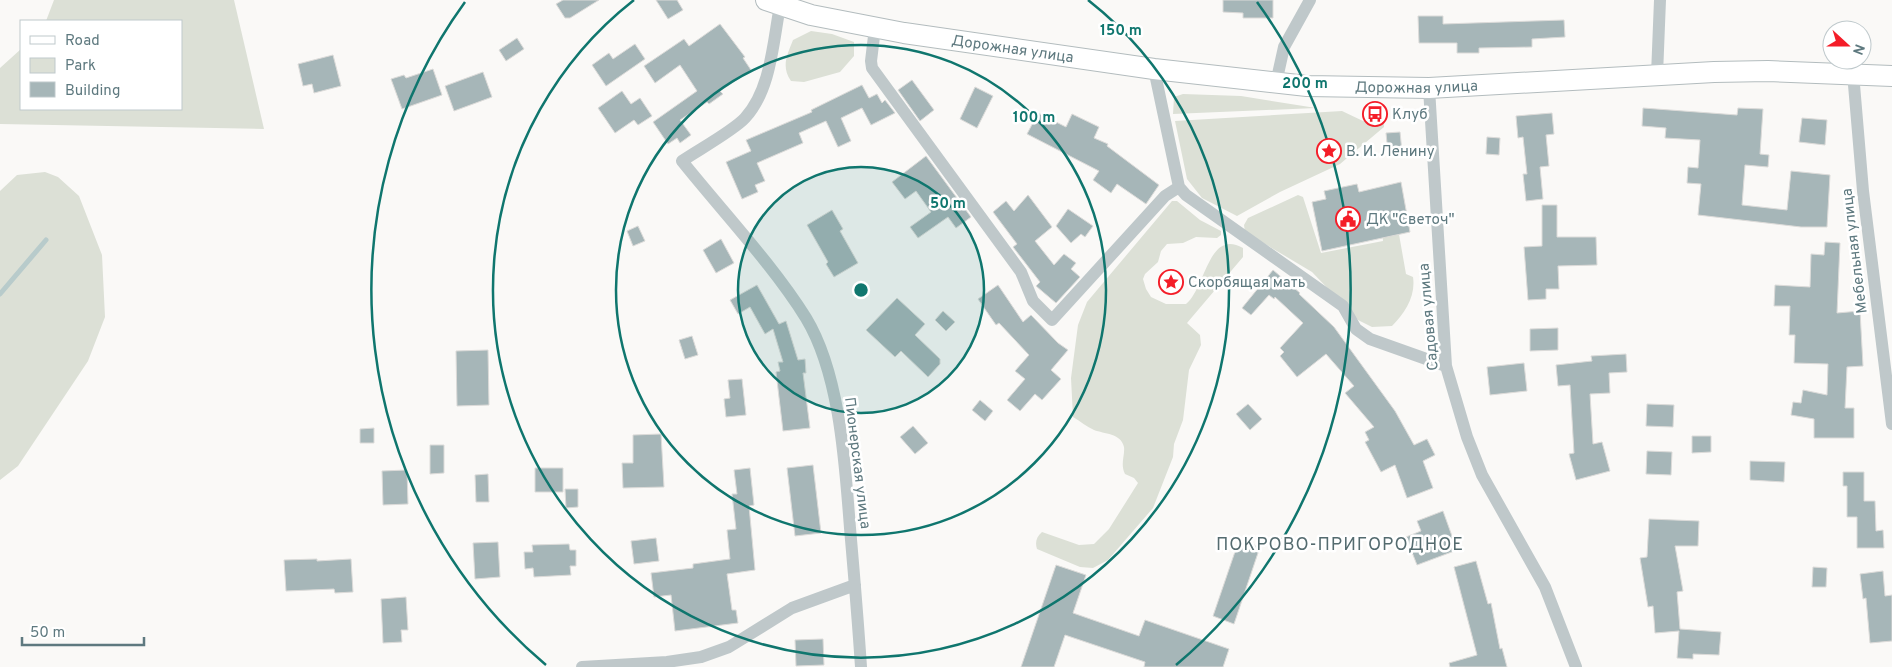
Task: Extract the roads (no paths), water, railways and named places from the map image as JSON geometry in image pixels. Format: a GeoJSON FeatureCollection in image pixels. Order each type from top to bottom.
{"type":"FeatureCollection","features":[{"type":"Feature","properties":{"kind":"main road","name":"Дорожная улица"},"geometry":{"type":"LineString","coordinates":[[773,3],[876,28],[1154,69],[1307,86],[1429,88],[1657,75],[1768,71],[1892,76]]}},
{"type":"Feature","properties":{"kind":"street"},"geometry":{"type":"LineString","coordinates":[[1276,83],[1284,47],[1310,0]]}},
{"type":"Feature","properties":{"kind":"street"},"geometry":{"type":"LineString","coordinates":[[1657,75],[1662,2]]}},
{"type":"Feature","properties":{"kind":"street","name":"Пионерская улица"},"geometry":{"type":"LineString","coordinates":[[773,3],[764,83],[758,100],[744,119],[682,161],[784,287],[807,320],[828,371],[839,421],[845,469],[861,667]]}},
{"type":"Feature","properties":{"kind":"street"},"geometry":{"type":"LineString","coordinates":[[876,28],[871,61],[872,68],[1021,272],[1033,301],[1052,320],[1165,196],[1179,187]]}},
{"type":"Feature","properties":{"kind":"street"},"geometry":{"type":"LineString","coordinates":[[1154,69],[1179,187],[1186,195],[1343,306],[1356,329],[1370,340],[1446,366]]}},
{"type":"Feature","properties":{"kind":"street","name":"Мебельная улица"},"geometry":{"type":"LineString","coordinates":[[1853,74],[1863,191],[1892,424]]}},
{"type":"Feature","properties":{"kind":"street","name":"Садовая улица"},"geometry":{"type":"LineString","coordinates":[[1429,88],[1446,366],[1467,437],[1482,475],[1545,587],[1576,667]]}},
{"type":"Feature","properties":{"kind":"street"},"geometry":{"type":"LineString","coordinates":[[1878,316],[1892,318]]}},
{"type":"Feature","properties":{"kind":"street"},"geometry":{"type":"LineString","coordinates":[[582,667],[666,662],[701,657],[729,647],[792,608],[855,585]]}},
{"type":"Feature","properties":{"kind":"waterway"},"geometry":{"type":"LineString","coordinates":[[0,294],[46,240]]}},
{"type":"Feature","properties":{"kind":"place","name":"Клуб"},"geometry":{"type":"Point","coordinates":[1375,114]}},
{"type":"Feature","properties":{"kind":"place","name":"В. И. Ленину"},"geometry":{"type":"Point","coordinates":[1329,151]}},
{"type":"Feature","properties":{"kind":"place","name":"ДК \"Светоч\""},"geometry":{"type":"Point","coordinates":[1348,219]}},
{"type":"Feature","properties":{"kind":"place","name":"Скорбящая мать"},"geometry":{"type":"Point","coordinates":[1171,282]}},
{"type":"Feature","properties":{"kind":"district","name":"ПОКРОВО-ПРИГОРОДНОЕ"},"geometry":{"type":"Point","coordinates":[1340,544]}}]}
